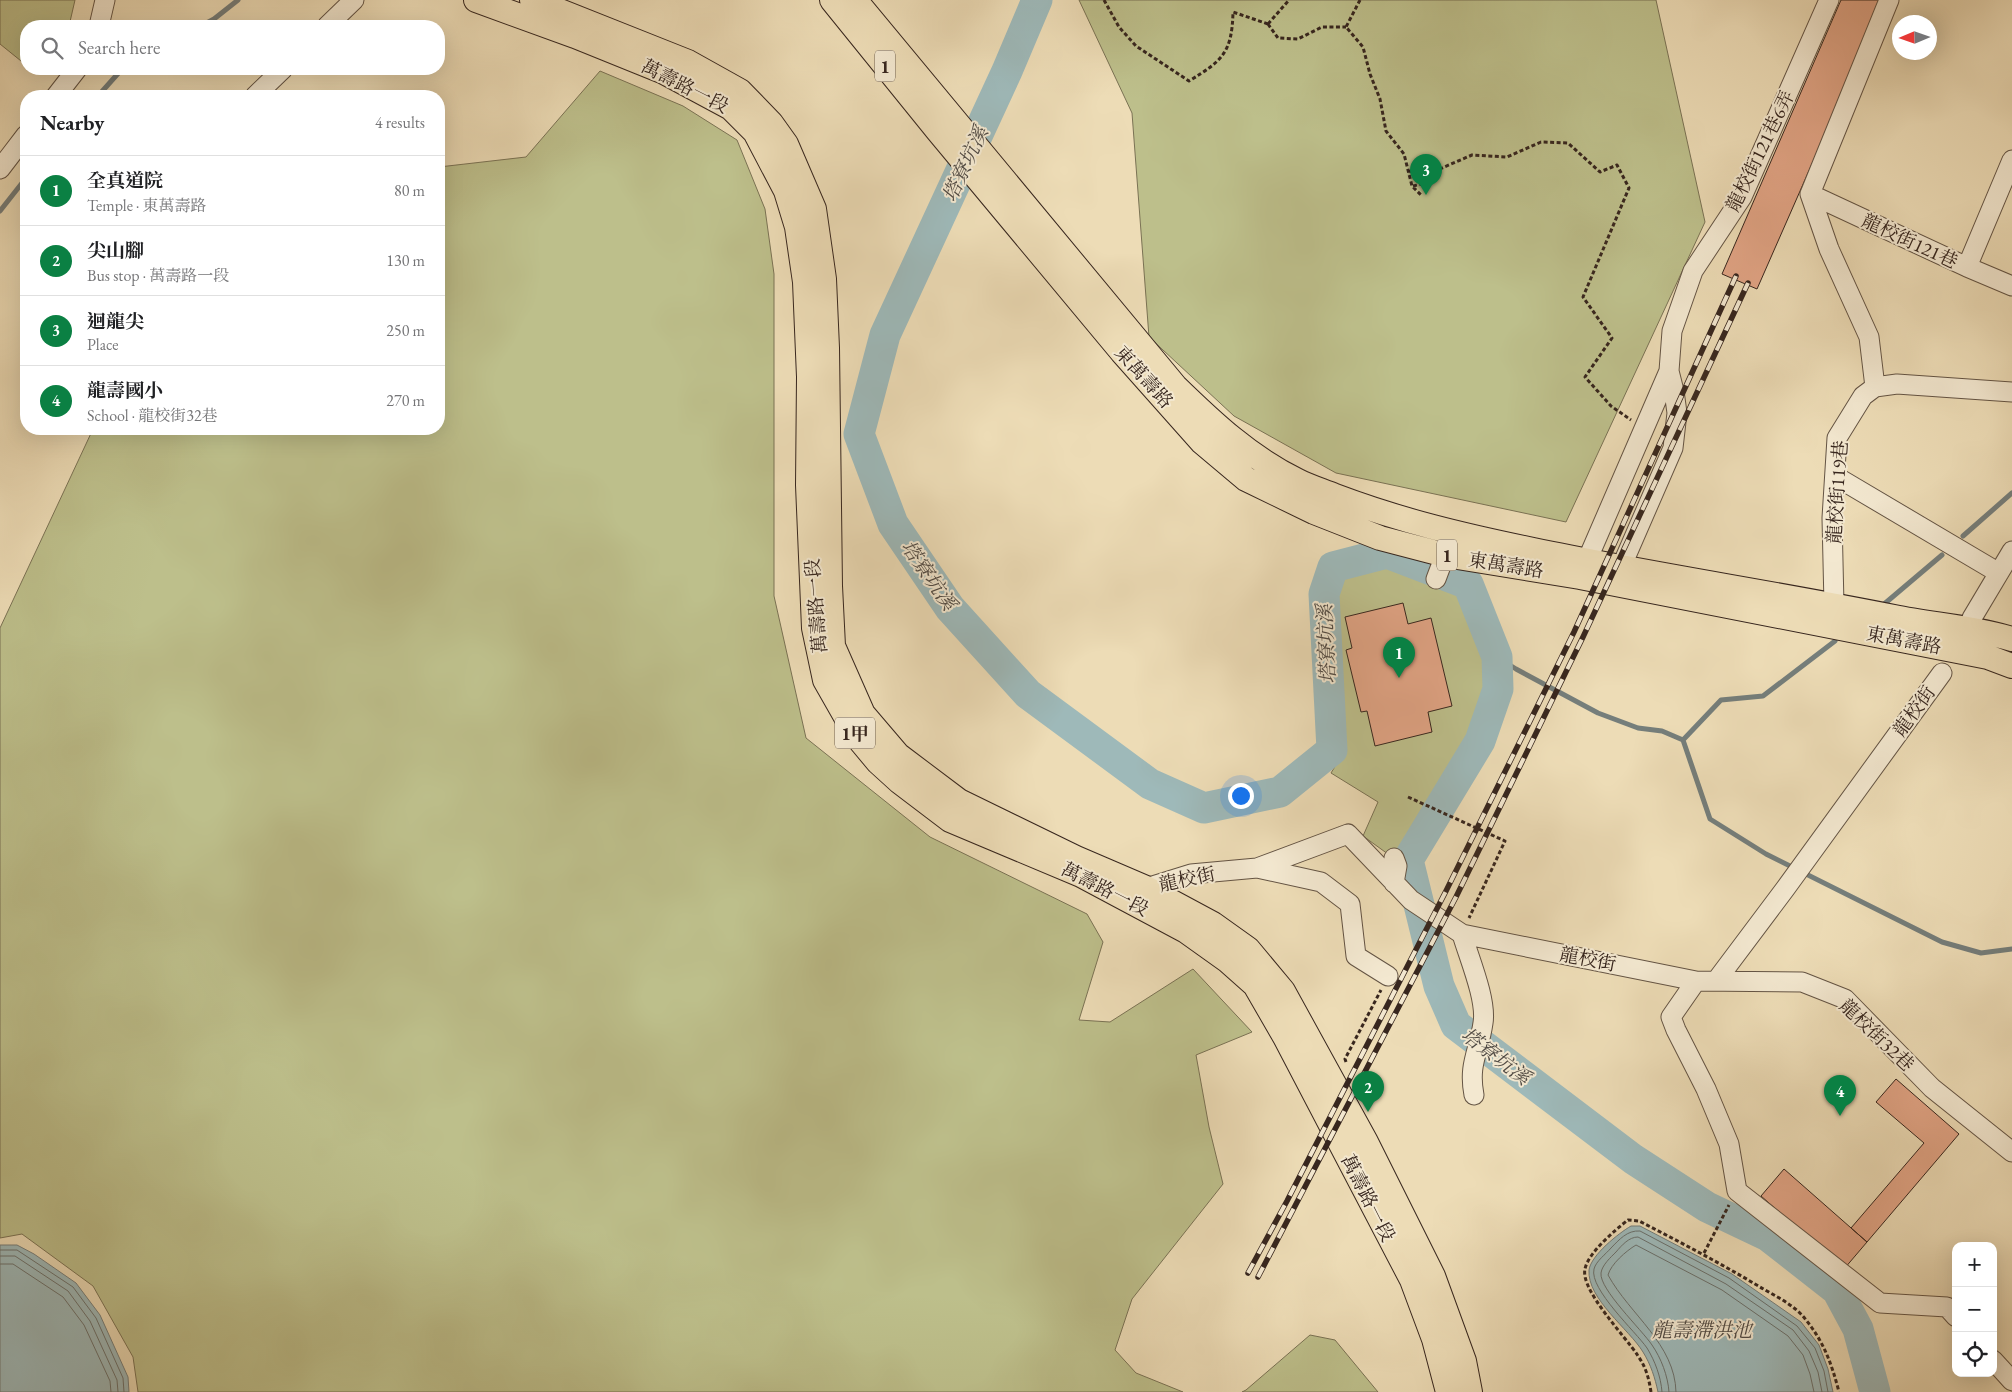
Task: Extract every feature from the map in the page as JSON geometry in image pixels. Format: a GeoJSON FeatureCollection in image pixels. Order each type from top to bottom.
{"type":"FeatureCollection","features":[{"type":"Feature","properties":{"kind":"main road","name":"萬壽路一段"},"geometry":{"type":"LineString","coordinates":[[476,0],[575,36],[664,72],[731,108],[755,132],[786,192],[797,227],[805,282],[809,378],[808,485],[814,628],[825,680],[858,738],[878,762],[900,782],[950,820],[1081,874],[1213,924],[1248,949],[1283,991],[1366,1142],[1433,1276],[1464,1361],[1470,1392]]}},
{"type":"Feature","properties":{"kind":"main road","name":"萬壽路一段"},"geometry":{"type":"LineString","coordinates":[[532,0],[688,62],[740,91],[771,123],[786,144],[814,209],[824,279],[827,348],[830,586],[833,646],[863,714],[898,755],[960,801],[1076,858],[1140,895],[1228,961],[1255,985],[1285,1037],[1412,1280],[1434,1339],[1448,1392]]}},
{"type":"Feature","properties":{"kind":"main road","name":"1"},"geometry":{"type":"LineString","coordinates":[[832,0],[938,131],[1010,202]]}},
{"type":"Feature","properties":{"kind":"main road","name":"1"},"geometry":{"type":"LineString","coordinates":[[855,0],[932,94],[1010,202]]}},
{"type":"Feature","properties":{"kind":"main road","name":"東萬壽路"},"geometry":{"type":"LineString","coordinates":[[1010,202],[1122,352],[1196,436],[1246,479],[1314,512],[1380,538],[1448,544],[1832,615],[1988,656],[2012,666]]}},
{"type":"Feature","properties":{"kind":"main road","name":"東萬壽路"},"geometry":{"type":"LineString","coordinates":[[1832,615],[1933,625],[1994,634],[2012,639]]}},
{"type":"Feature","properties":{"kind":"street"},"geometry":{"type":"LineString","coordinates":[[100,20],[105,0]]}},
{"type":"Feature","properties":{"kind":"street"},"geometry":{"type":"LineString","coordinates":[[333,20],[354,0]]}},
{"type":"Feature","properties":{"kind":"street","name":"龍校街121巷6弄"},"geometry":{"type":"LineString","coordinates":[[1583,569],[1669,371],[1672,331],[1693,271],[1742,197],[1830,0]]}},
{"type":"Feature","properties":{"kind":"street"},"geometry":{"type":"LineString","coordinates":[[1889,0],[1810,194],[1829,249],[1869,336],[1875,386],[1897,384],[2012,392]]}},
{"type":"Feature","properties":{"kind":"street"},"geometry":{"type":"LineString","coordinates":[[61,90],[72,75]]}},
{"type":"Feature","properties":{"kind":"street"},"geometry":{"type":"LineString","coordinates":[[261,90],[277,75]]}},
{"type":"Feature","properties":{"kind":"street"},"geometry":{"type":"LineString","coordinates":[[0,169],[20,143]]}},
{"type":"Feature","properties":{"kind":"street"},"geometry":{"type":"LineString","coordinates":[[1968,267],[2012,160]]}},
{"type":"Feature","properties":{"kind":"street","name":"龍校街121巷"},"geometry":{"type":"LineString","coordinates":[[1810,194],[2012,286]]}},
{"type":"Feature","properties":{"kind":"street"},"geometry":{"type":"LineString","coordinates":[[1617,576],[1673,448],[1677,413],[1669,371]]}},
{"type":"Feature","properties":{"kind":"street","name":"龍校街119巷"},"geometry":{"type":"LineString","coordinates":[[1832,615],[1832,518],[1837,438],[1864,396],[1875,386]]}},
{"type":"Feature","properties":{"kind":"street"},"geometry":{"type":"LineString","coordinates":[[1835,476],[1999,573]]}},
{"type":"Feature","properties":{"kind":"street"},"geometry":{"type":"LineString","coordinates":[[1436,579],[1448,544]]}},
{"type":"Feature","properties":{"kind":"street"},"geometry":{"type":"LineString","coordinates":[[1972,618],[2012,551]]}},
{"type":"Feature","properties":{"kind":"street","name":"龍校街"},"geometry":{"type":"LineString","coordinates":[[1140,895],[1191,874],[1257,868],[1348,834],[1411,900],[1462,934],[1696,981],[1716,981],[1942,673]]}},
{"type":"Feature","properties":{"kind":"street"},"geometry":{"type":"LineString","coordinates":[[1394,858],[1397,866],[1394,883]]}},
{"type":"Feature","properties":{"kind":"street"},"geometry":{"type":"LineString","coordinates":[[1257,868],[1322,882],[1350,904],[1356,956],[1388,976]]}},
{"type":"Feature","properties":{"kind":"street"},"geometry":{"type":"LineString","coordinates":[[1462,934],[1484,1006],[1483,1023],[1471,1069],[1474,1095]]}},
{"type":"Feature","properties":{"kind":"street"},"geometry":{"type":"LineString","coordinates":[[1696,981],[1671,1017],[1706,1089],[1729,1144],[1737,1191],[1880,1304],[1947,1307],[1952,1313]]}},
{"type":"Feature","properties":{"kind":"street","name":"龍校街32巷"},"geometry":{"type":"LineString","coordinates":[[1716,981],[1802,982],[1845,999],[1932,1088],[2012,1152]]}},
{"type":"Feature","properties":{"kind":"street"},"geometry":{"type":"LineString","coordinates":[[1997,1364],[2012,1381]]}},
{"type":"Feature","properties":{"kind":"path"},"geometry":{"type":"LineString","coordinates":[[1104,0],[1119,27],[1136,46],[1189,81],[1211,68],[1224,56],[1232,27],[1233,12],[1268,24],[1278,38],[1298,39],[1322,27],[1346,27],[1363,47],[1370,74],[1380,99],[1386,131],[1404,154],[1412,186],[1421,195]]}},
{"type":"Feature","properties":{"kind":"path"},"geometry":{"type":"LineString","coordinates":[[1268,24],[1289,0]]}},
{"type":"Feature","properties":{"kind":"path"},"geometry":{"type":"LineString","coordinates":[[1346,27],[1360,0]]}},
{"type":"Feature","properties":{"kind":"path"},"geometry":{"type":"LineString","coordinates":[[1408,170],[1428,174],[1472,155],[1506,157],[1542,142],[1568,143],[1600,172],[1617,165],[1629,188],[1584,297],[1612,338],[1586,377],[1611,406],[1644,429]]}},
{"type":"Feature","properties":{"kind":"path"},"geometry":{"type":"LineString","coordinates":[[1412,186],[1422,184]]}},
{"type":"Feature","properties":{"kind":"path"},"geometry":{"type":"LineString","coordinates":[[1408,797],[1505,841],[1462,934]]}},
{"type":"Feature","properties":{"kind":"path"},"geometry":{"type":"LineString","coordinates":[[1348,1068],[1345,1059],[1388,976]]}},
{"type":"Feature","properties":{"kind":"path"},"geometry":{"type":"LineString","coordinates":[[1704,1254],[1737,1191]]}},
{"type":"Feature","properties":{"kind":"path"},"geometry":{"type":"LineString","coordinates":[[1652,1392],[1648,1375],[1639,1357],[1597,1303],[1586,1283],[1584,1269],[1594,1253],[1628,1220],[1639,1221],[1704,1254],[1789,1305],[1805,1318],[1823,1343],[1839,1392]]}},
{"type":"Feature","properties":{"kind":"green space"},"geometry":{"type":"Polygon","coordinates":[[[0,0],[75,0],[70,20],[20,20],[20,60],[0,44],[0,0]]]}},
{"type":"Feature","properties":{"kind":"green space"},"geometry":{"type":"Polygon","coordinates":[[[1079,0],[1656,0],[1705,222],[1566,522],[1336,473],[1234,416],[1149,337],[1132,113],[1079,0]]]}},
{"type":"Feature","properties":{"kind":"green space"},"geometry":{"type":"Polygon","coordinates":[[[600,71],[683,106],[737,140],[765,209],[774,274],[774,596],[806,738],[930,837],[1087,914],[1103,942],[1079,1020],[1110,1022],[1193,969],[1252,1032],[1196,1055],[1209,1127],[1223,1184],[1132,1299],[1115,1350],[1136,1373],[1183,1392],[138,1392],[133,1357],[93,1286],[22,1234],[0,1238],[0,628],[90,435],[445,435],[445,166],[526,157],[600,71]]]}},
{"type":"Feature","properties":{"kind":"green space"},"geometry":{"type":"Polygon","coordinates":[[[1385,562],[1458,587],[1484,649],[1490,679],[1475,735],[1399,862],[1363,836],[1378,802],[1331,773],[1342,755],[1334,602],[1341,573],[1385,562]]]}},
{"type":"Feature","properties":{"kind":"green space"},"geometry":{"type":"Polygon","coordinates":[[[1310,1335],[1335,1340],[1378,1392],[1242,1392],[1246,1390],[1310,1335]]]}},
{"type":"Feature","properties":{"kind":"water","name":"龍壽滯洪池"},"geometry":{"type":"Polygon","coordinates":[[[1631,1226],[1640,1226],[1732,1274],[1801,1322],[1819,1345],[1828,1369],[1833,1392],[1658,1392],[1643,1352],[1602,1303],[1590,1281],[1589,1270],[1591,1264],[1600,1251],[1631,1226]]]}},
{"type":"Feature","properties":{"kind":"water"},"geometry":{"type":"Polygon","coordinates":[[[0,1245],[17,1245],[34,1254],[76,1283],[100,1315],[128,1377],[129,1392],[0,1392],[0,1245]]]}},
{"type":"Feature","properties":{"kind":"building"},"geometry":{"type":"Polygon","coordinates":[[[1841,0],[1884,0],[1757,289],[1722,274],[1841,0]]]}},
{"type":"Feature","properties":{"kind":"building"},"geometry":{"type":"Polygon","coordinates":[[[1403,603],[1408,624],[1431,618],[1452,706],[1428,712],[1432,732],[1375,746],[1367,711],[1361,712],[1346,650],[1352,648],[1345,617],[1403,603]]]}},
{"type":"Feature","properties":{"kind":"building"},"geometry":{"type":"Polygon","coordinates":[[[1896,1079],[1959,1134],[1867,1242],[1851,1228],[1924,1143],[1876,1102],[1896,1079]]]}},
{"type":"Feature","properties":{"kind":"building"},"geometry":{"type":"Polygon","coordinates":[[[1784,1169],[1867,1242],[1844,1269],[1761,1196],[1784,1169]]]}},
{"type":"Feature","properties":{"kind":"waterway"},"geometry":{"type":"LineString","coordinates":[[212,20],[238,0]]}},
{"type":"Feature","properties":{"kind":"waterway","name":"塔寮坑溪"},"geometry":{"type":"LineString","coordinates":[[1037,0],[1007,71],[885,335],[859,434],[893,524],[950,608],[1028,694],[1150,784],[1204,808],[1280,792],[1332,750],[1324,594],[1333,567],[1387,553],[1468,584],[1497,657],[1498,689],[1480,741],[1408,860],[1439,986],[1456,1025],[1633,1159],[1707,1207],[1768,1236],[1837,1290],[1858,1329],[1875,1392]]}},
{"type":"Feature","properties":{"kind":"waterway"},"geometry":{"type":"LineString","coordinates":[[103,90],[117,75]]}},
{"type":"Feature","properties":{"kind":"waterway"},"geometry":{"type":"LineString","coordinates":[[0,211],[20,186]]}},
{"type":"Feature","properties":{"kind":"waterway"},"geometry":{"type":"LineString","coordinates":[[1963,536],[2012,493]]}},
{"type":"Feature","properties":{"kind":"waterway"},"geometry":{"type":"LineString","coordinates":[[1883,605],[1942,555]]}},
{"type":"Feature","properties":{"kind":"waterway"},"geometry":{"type":"LineString","coordinates":[[1683,740],[1721,700],[1763,696],[1835,641]]}},
{"type":"Feature","properties":{"kind":"waterway"},"geometry":{"type":"LineString","coordinates":[[1497,657],[1598,713],[1638,728],[1662,731],[1683,740],[1710,819],[1766,854],[1942,942],[1981,953],[2012,949]]}},
{"type":"Feature","properties":{"kind":"railway"},"geometry":{"type":"LineString","coordinates":[[1248,1273],[1446,891],[1574,632],[1736,276]]}},
{"type":"Feature","properties":{"kind":"railway"},"geometry":{"type":"LineString","coordinates":[[1258,1277],[1456,897],[1583,637],[1748,283]]}},
{"type":"Feature","properties":{"kind":"place","name":"迴龍尖"},"geometry":{"type":"Point","coordinates":[1426,195]}},
{"type":"Feature","properties":{"kind":"place","name":"全真道院"},"geometry":{"type":"Point","coordinates":[1399,678]}},
{"type":"Feature","properties":{"kind":"place","name":"尖山腳"},"geometry":{"type":"Point","coordinates":[1368,1112]}},
{"type":"Feature","properties":{"kind":"place","name":"龍壽國小"},"geometry":{"type":"Point","coordinates":[1840,1116]}}]}
